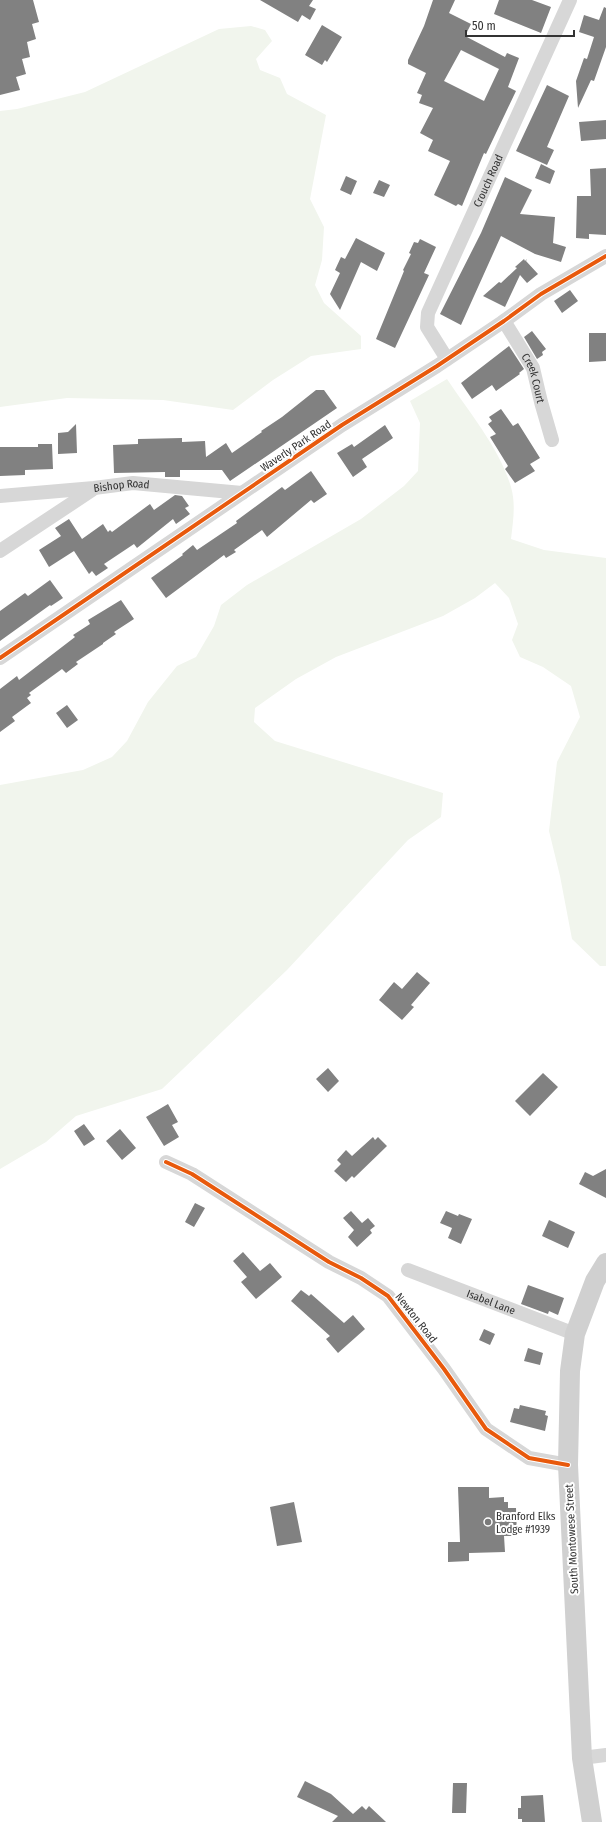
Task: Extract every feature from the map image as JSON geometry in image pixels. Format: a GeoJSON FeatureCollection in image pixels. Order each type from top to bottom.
{"type":"FeatureCollection","features":[{"type":"Feature","properties":{"kind":"main road","name":"South Montowese Street"},"geometry":{"type":"LineString","coordinates":[[592,1822],[582,1758],[568,1464],[570,1370],[575,1334],[595,1281],[606,1263]]}},
{"type":"Feature","properties":{"kind":"street","name":"Crouch Road"},"geometry":{"type":"LineString","coordinates":[[447,359],[426,328],[428,313],[570,0]]}},
{"type":"Feature","properties":{"kind":"street","name":"Waverly Park Road"},"geometry":{"type":"LineString","coordinates":[[0,658],[342,425],[447,359],[541,294],[606,256]]}},
{"type":"Feature","properties":{"kind":"street","name":"Creek Court"},"geometry":{"type":"LineString","coordinates":[[504,321],[533,368],[552,440]]}},
{"type":"Feature","properties":{"kind":"street","name":"Bishop Road"},"geometry":{"type":"LineString","coordinates":[[0,496],[133,483],[242,493]]}},
{"type":"Feature","properties":{"kind":"street"},"geometry":{"type":"LineString","coordinates":[[0,551],[94,488]]}},
{"type":"Feature","properties":{"kind":"street","name":"Newton Road"},"geometry":{"type":"LineString","coordinates":[[166,1162],[192,1174],[329,1262],[361,1278],[388,1296],[444,1369],[486,1429],[529,1458],[568,1464]]}},
{"type":"Feature","properties":{"kind":"street","name":"Isabel Lane"},"geometry":{"type":"LineString","coordinates":[[408,1270],[575,1334]]}},
{"type":"Feature","properties":{"kind":"street"},"geometry":{"type":"LineString","coordinates":[[582,1758],[606,1755]]}},
{"type":"Feature","properties":{"kind":"shaded area"},"geometry":{"type":"Polygon","coordinates":[[[251,26],[265,30],[272,41],[256,59],[260,70],[280,78],[287,94],[326,115],[310,199],[324,227],[322,260],[315,285],[324,303],[361,336],[361,349],[311,356],[273,380],[233,410],[163,400],[67,398],[0,407],[0,111],[17,109],[85,92],[219,29],[251,26]]]}},
{"type":"Feature","properties":{"kind":"shaded area"},"geometry":{"type":"Polygon","coordinates":[[[447,379],[492,445],[506,473],[513,493],[514,513],[511,539],[544,550],[606,558],[606,966],[600,966],[572,939],[560,876],[549,831],[557,762],[580,717],[571,686],[543,667],[520,657],[512,640],[518,624],[509,598],[495,583],[475,598],[443,616],[336,657],[296,679],[255,708],[254,722],[275,741],[443,793],[441,817],[408,840],[287,970],[162,1089],[76,1116],[46,1142],[0,1169],[0,785],[83,770],[112,757],[127,741],[148,702],[177,666],[196,657],[214,626],[221,605],[247,585],[361,519],[404,486],[418,471],[420,423],[410,401],[447,379]]]}},
{"type":"Feature","properties":{"kind":"building"},"geometry":{"type":"Polygon","coordinates":[[[0,0],[33,0],[39,22],[32,24],[36,39],[27,42],[30,57],[22,59],[26,74],[16,77],[20,90],[0,95],[0,0]]]}},
{"type":"Feature","properties":{"kind":"building"},"geometry":{"type":"Polygon","coordinates":[[[260,0],[313,0],[309,6],[316,9],[310,20],[302,15],[298,22],[260,0]]]}},
{"type":"Feature","properties":{"kind":"building"},"geometry":{"type":"Polygon","coordinates":[[[433,0],[455,0],[449,13],[471,24],[465,36],[505,57],[507,53],[519,58],[508,87],[516,91],[486,154],[484,153],[462,206],[458,204],[456,206],[434,195],[450,161],[428,151],[433,140],[420,133],[433,108],[419,103],[422,95],[417,93],[426,73],[408,64],[408,60],[424,26],[433,0]],[[461,50],[444,81],[484,101],[499,69],[461,50]]]}},
{"type":"Feature","properties":{"kind":"building"},"geometry":{"type":"Polygon","coordinates":[[[499,0],[532,0],[551,7],[541,33],[494,14],[499,0]]]}},
{"type":"Feature","properties":{"kind":"building"},"geometry":{"type":"Polygon","coordinates":[[[604,7],[606,8],[606,47],[594,81],[591,80],[578,108],[576,81],[584,58],[587,59],[594,37],[579,32],[584,15],[599,20],[604,7]]]}},
{"type":"Feature","properties":{"kind":"building"},"geometry":{"type":"Polygon","coordinates":[[[322,25],[342,37],[327,62],[325,60],[322,65],[305,55],[322,25]]]}},
{"type":"Feature","properties":{"kind":"building"},"geometry":{"type":"Polygon","coordinates":[[[547,85],[569,96],[547,147],[554,150],[547,165],[516,151],[547,85]]]}},
{"type":"Feature","properties":{"kind":"building"},"geometry":{"type":"Polygon","coordinates":[[[606,120],[606,139],[581,141],[579,122],[606,120]]]}},
{"type":"Feature","properties":{"kind":"building"},"geometry":{"type":"Polygon","coordinates":[[[541,164],[555,171],[550,184],[535,178],[541,164]]]}},
{"type":"Feature","properties":{"kind":"building"},"geometry":{"type":"Polygon","coordinates":[[[606,168],[606,235],[589,234],[589,239],[576,238],[577,196],[591,196],[590,169],[606,168]]]}},
{"type":"Feature","properties":{"kind":"building"},"geometry":{"type":"Polygon","coordinates":[[[346,176],[357,181],[351,195],[340,190],[346,176]]]}},
{"type":"Feature","properties":{"kind":"building"},"geometry":{"type":"Polygon","coordinates":[[[505,177],[532,190],[520,214],[555,217],[553,243],[566,247],[561,262],[535,254],[501,236],[461,325],[440,314],[481,233],[505,177]]]}},
{"type":"Feature","properties":{"kind":"building"},"geometry":{"type":"Polygon","coordinates":[[[379,180],[390,185],[384,197],[373,193],[379,180]]]}},
{"type":"Feature","properties":{"kind":"building"},"geometry":{"type":"Polygon","coordinates":[[[356,238],[385,253],[377,271],[361,262],[340,310],[330,294],[340,273],[335,270],[341,257],[345,259],[356,238]]]}},
{"type":"Feature","properties":{"kind":"building"},"geometry":{"type":"Polygon","coordinates":[[[420,239],[436,247],[424,273],[429,275],[395,348],[376,339],[404,271],[403,270],[411,254],[409,253],[414,242],[418,243],[420,239]]]}},
{"type":"Feature","properties":{"kind":"building"},"geometry":{"type":"Polygon","coordinates":[[[524,259],[525,261],[527,259],[526,261],[538,274],[527,283],[520,275],[505,307],[483,296],[499,282],[501,283],[524,259]]]}},
{"type":"Feature","properties":{"kind":"building"},"geometry":{"type":"Polygon","coordinates":[[[570,290],[578,301],[562,313],[554,301],[570,290]]]}},
{"type":"Feature","properties":{"kind":"building"},"geometry":{"type":"Polygon","coordinates":[[[532,331],[546,349],[542,352],[543,355],[537,359],[524,337],[532,331]]]}},
{"type":"Feature","properties":{"kind":"building"},"geometry":{"type":"Polygon","coordinates":[[[589,333],[606,333],[606,361],[589,362],[589,333]]]}},
{"type":"Feature","properties":{"kind":"building"},"geometry":{"type":"Polygon","coordinates":[[[509,346],[524,369],[519,373],[520,374],[496,391],[492,385],[472,399],[461,383],[509,346]]]}},
{"type":"Feature","properties":{"kind":"building"},"geometry":{"type":"Polygon","coordinates":[[[316,390],[324,390],[337,408],[230,481],[222,470],[180,470],[180,477],[165,477],[165,472],[114,473],[113,445],[138,444],[138,439],[182,438],[182,442],[205,441],[206,457],[226,443],[232,453],[316,390]]]}},
{"type":"Feature","properties":{"kind":"building"},"geometry":{"type":"Polygon","coordinates":[[[501,409],[513,426],[518,423],[540,458],[530,464],[535,471],[515,483],[505,469],[508,466],[490,437],[496,434],[488,424],[492,421],[489,417],[501,409]]]}},
{"type":"Feature","properties":{"kind":"building"},"geometry":{"type":"Polygon","coordinates":[[[76,424],[77,453],[58,454],[58,433],[68,432],[76,424]]]}},
{"type":"Feature","properties":{"kind":"building"},"geometry":{"type":"Polygon","coordinates":[[[385,425],[393,438],[362,459],[367,467],[353,477],[337,453],[352,444],[354,447],[385,425]]]}},
{"type":"Feature","properties":{"kind":"building"},"geometry":{"type":"Polygon","coordinates":[[[38,444],[52,444],[53,469],[25,470],[25,475],[0,476],[0,447],[38,447],[38,444]]]}},
{"type":"Feature","properties":{"kind":"building"},"geometry":{"type":"Polygon","coordinates":[[[311,471],[327,494],[314,503],[311,500],[267,537],[262,530],[234,550],[236,552],[226,558],[224,555],[166,598],[151,578],[183,555],[182,554],[193,545],[197,550],[237,523],[236,521],[282,487],[285,490],[311,471]]]}},
{"type":"Feature","properties":{"kind":"building"},"geometry":{"type":"Polygon","coordinates":[[[175,495],[182,496],[189,506],[185,508],[190,514],[176,524],[173,519],[137,548],[134,544],[104,564],[108,568],[96,576],[92,571],[89,574],[74,551],[49,567],[39,550],[61,536],[55,528],[69,519],[82,539],[103,524],[108,532],[110,530],[112,532],[150,504],[154,510],[175,495]]]}},
{"type":"Feature","properties":{"kind":"building"},"geometry":{"type":"Polygon","coordinates":[[[50,580],[63,598],[51,606],[50,605],[0,641],[0,611],[25,593],[28,596],[50,580]]]}},
{"type":"Feature","properties":{"kind":"building"},"geometry":{"type":"Polygon","coordinates":[[[121,600],[134,619],[114,632],[116,634],[103,644],[76,662],[78,664],[66,673],[62,669],[29,693],[31,695],[27,698],[31,703],[12,717],[15,721],[0,732],[0,689],[17,676],[19,680],[75,637],[73,635],[90,624],[88,620],[121,600]]]}},
{"type":"Feature","properties":{"kind":"building"},"geometry":{"type":"Polygon","coordinates":[[[67,705],[78,720],[67,728],[56,713],[67,705]]]}},
{"type":"Feature","properties":{"kind":"building"},"geometry":{"type":"Polygon","coordinates":[[[417,972],[430,983],[411,1005],[414,1007],[402,1020],[379,1000],[394,982],[402,989],[417,972]]]}},
{"type":"Feature","properties":{"kind":"building"},"geometry":{"type":"Polygon","coordinates":[[[328,1068],[339,1081],[328,1092],[316,1079],[328,1068]]]}},
{"type":"Feature","properties":{"kind":"building"},"geometry":{"type":"Polygon","coordinates":[[[543,1073],[558,1087],[530,1116],[515,1101],[543,1073]]]}},
{"type":"Feature","properties":{"kind":"building"},"geometry":{"type":"Polygon","coordinates":[[[168,1104],[178,1122],[172,1125],[179,1137],[164,1146],[146,1117],[168,1104]]]}},
{"type":"Feature","properties":{"kind":"building"},"geometry":{"type":"Polygon","coordinates":[[[84,1124],[95,1139],[84,1146],[74,1131],[84,1124]]]}},
{"type":"Feature","properties":{"kind":"building"},"geometry":{"type":"Polygon","coordinates":[[[120,1129],[136,1148],[122,1160],[106,1141],[120,1129]]]}},
{"type":"Feature","properties":{"kind":"building"},"geometry":{"type":"Polygon","coordinates":[[[373,1137],[375,1140],[378,1137],[387,1146],[354,1178],[352,1176],[346,1182],[334,1171],[341,1164],[337,1160],[346,1150],[352,1156],[373,1137]]]}},
{"type":"Feature","properties":{"kind":"building"},"geometry":{"type":"Polygon","coordinates":[[[606,1169],[606,1198],[579,1184],[585,1172],[593,1176],[606,1169]]]}},
{"type":"Feature","properties":{"kind":"building"},"geometry":{"type":"Polygon","coordinates":[[[195,1203],[205,1208],[194,1227],[185,1222],[195,1203]]]}},
{"type":"Feature","properties":{"kind":"building"},"geometry":{"type":"Polygon","coordinates":[[[351,1211],[362,1223],[368,1218],[375,1226],[370,1230],[372,1233],[357,1247],[348,1237],[354,1230],[343,1218],[351,1211]]]}},
{"type":"Feature","properties":{"kind":"building"},"geometry":{"type":"Polygon","coordinates":[[[446,1211],[458,1216],[459,1214],[472,1219],[461,1244],[448,1238],[452,1228],[440,1223],[446,1211]]]}},
{"type":"Feature","properties":{"kind":"building"},"geometry":{"type":"Polygon","coordinates":[[[549,1220],[575,1232],[568,1248],[542,1236],[549,1220]]]}},
{"type":"Feature","properties":{"kind":"building"},"geometry":{"type":"Polygon","coordinates":[[[243,1252],[260,1271],[270,1263],[282,1277],[256,1299],[241,1282],[247,1277],[233,1261],[243,1252]]]}},
{"type":"Feature","properties":{"kind":"building"},"geometry":{"type":"Polygon","coordinates":[[[528,1285],[564,1298],[558,1315],[549,1311],[548,1314],[521,1304],[528,1285]]]}},
{"type":"Feature","properties":{"kind":"building"},"geometry":{"type":"Polygon","coordinates":[[[301,1290],[309,1296],[311,1294],[344,1323],[353,1315],[365,1329],[338,1353],[326,1339],[330,1336],[291,1301],[301,1290]]]}},
{"type":"Feature","properties":{"kind":"building"},"geometry":{"type":"Polygon","coordinates":[[[484,1329],[495,1334],[490,1345],[479,1340],[484,1329]]]}},
{"type":"Feature","properties":{"kind":"building"},"geometry":{"type":"Polygon","coordinates":[[[528,1348],[543,1353],[540,1365],[524,1361],[528,1348]]]}},
{"type":"Feature","properties":{"kind":"building"},"geometry":{"type":"Polygon","coordinates":[[[520,1405],[546,1411],[545,1415],[548,1416],[545,1431],[510,1422],[514,1408],[519,1409],[520,1405]]]}},
{"type":"Feature","properties":{"kind":"building","name":"Branford Elks Lodge #1939"},"geometry":{"type":"Polygon","coordinates":[[[458,1487],[489,1487],[489,1498],[504,1497],[504,1502],[508,1502],[508,1508],[516,1508],[517,1536],[504,1536],[505,1552],[469,1553],[469,1561],[448,1562],[448,1542],[460,1542],[458,1487]]]}},
{"type":"Feature","properties":{"kind":"building"},"geometry":{"type":"Polygon","coordinates":[[[294,1502],[302,1542],[277,1546],[270,1507],[294,1502]]]}},
{"type":"Feature","properties":{"kind":"building"},"geometry":{"type":"Polygon","coordinates":[[[305,1781],[331,1794],[353,1814],[362,1806],[366,1810],[369,1806],[386,1822],[332,1822],[338,1816],[297,1797],[305,1781]]]}},
{"type":"Feature","properties":{"kind":"building"},"geometry":{"type":"Polygon","coordinates":[[[453,1783],[467,1783],[466,1813],[452,1813],[453,1783]]]}},
{"type":"Feature","properties":{"kind":"building"},"geometry":{"type":"Polygon","coordinates":[[[543,1795],[545,1822],[522,1822],[522,1819],[518,1819],[518,1808],[521,1808],[521,1796],[543,1795]]]}},
{"type":"Feature","properties":{"kind":"cycle path"},"geometry":{"type":"LineString","coordinates":[[0,658],[342,425],[437,366],[541,294],[606,256]]}},
{"type":"Feature","properties":{"kind":"cycle path"},"geometry":{"type":"LineString","coordinates":[[166,1162],[192,1174],[329,1262],[361,1278],[388,1296],[444,1369],[486,1429],[529,1458],[568,1465]]}},
{"type":"Feature","properties":{"kind":"place","name":"Branford Elks Lodge #1939"},"geometry":{"type":"Point","coordinates":[488,1522]}}]}
